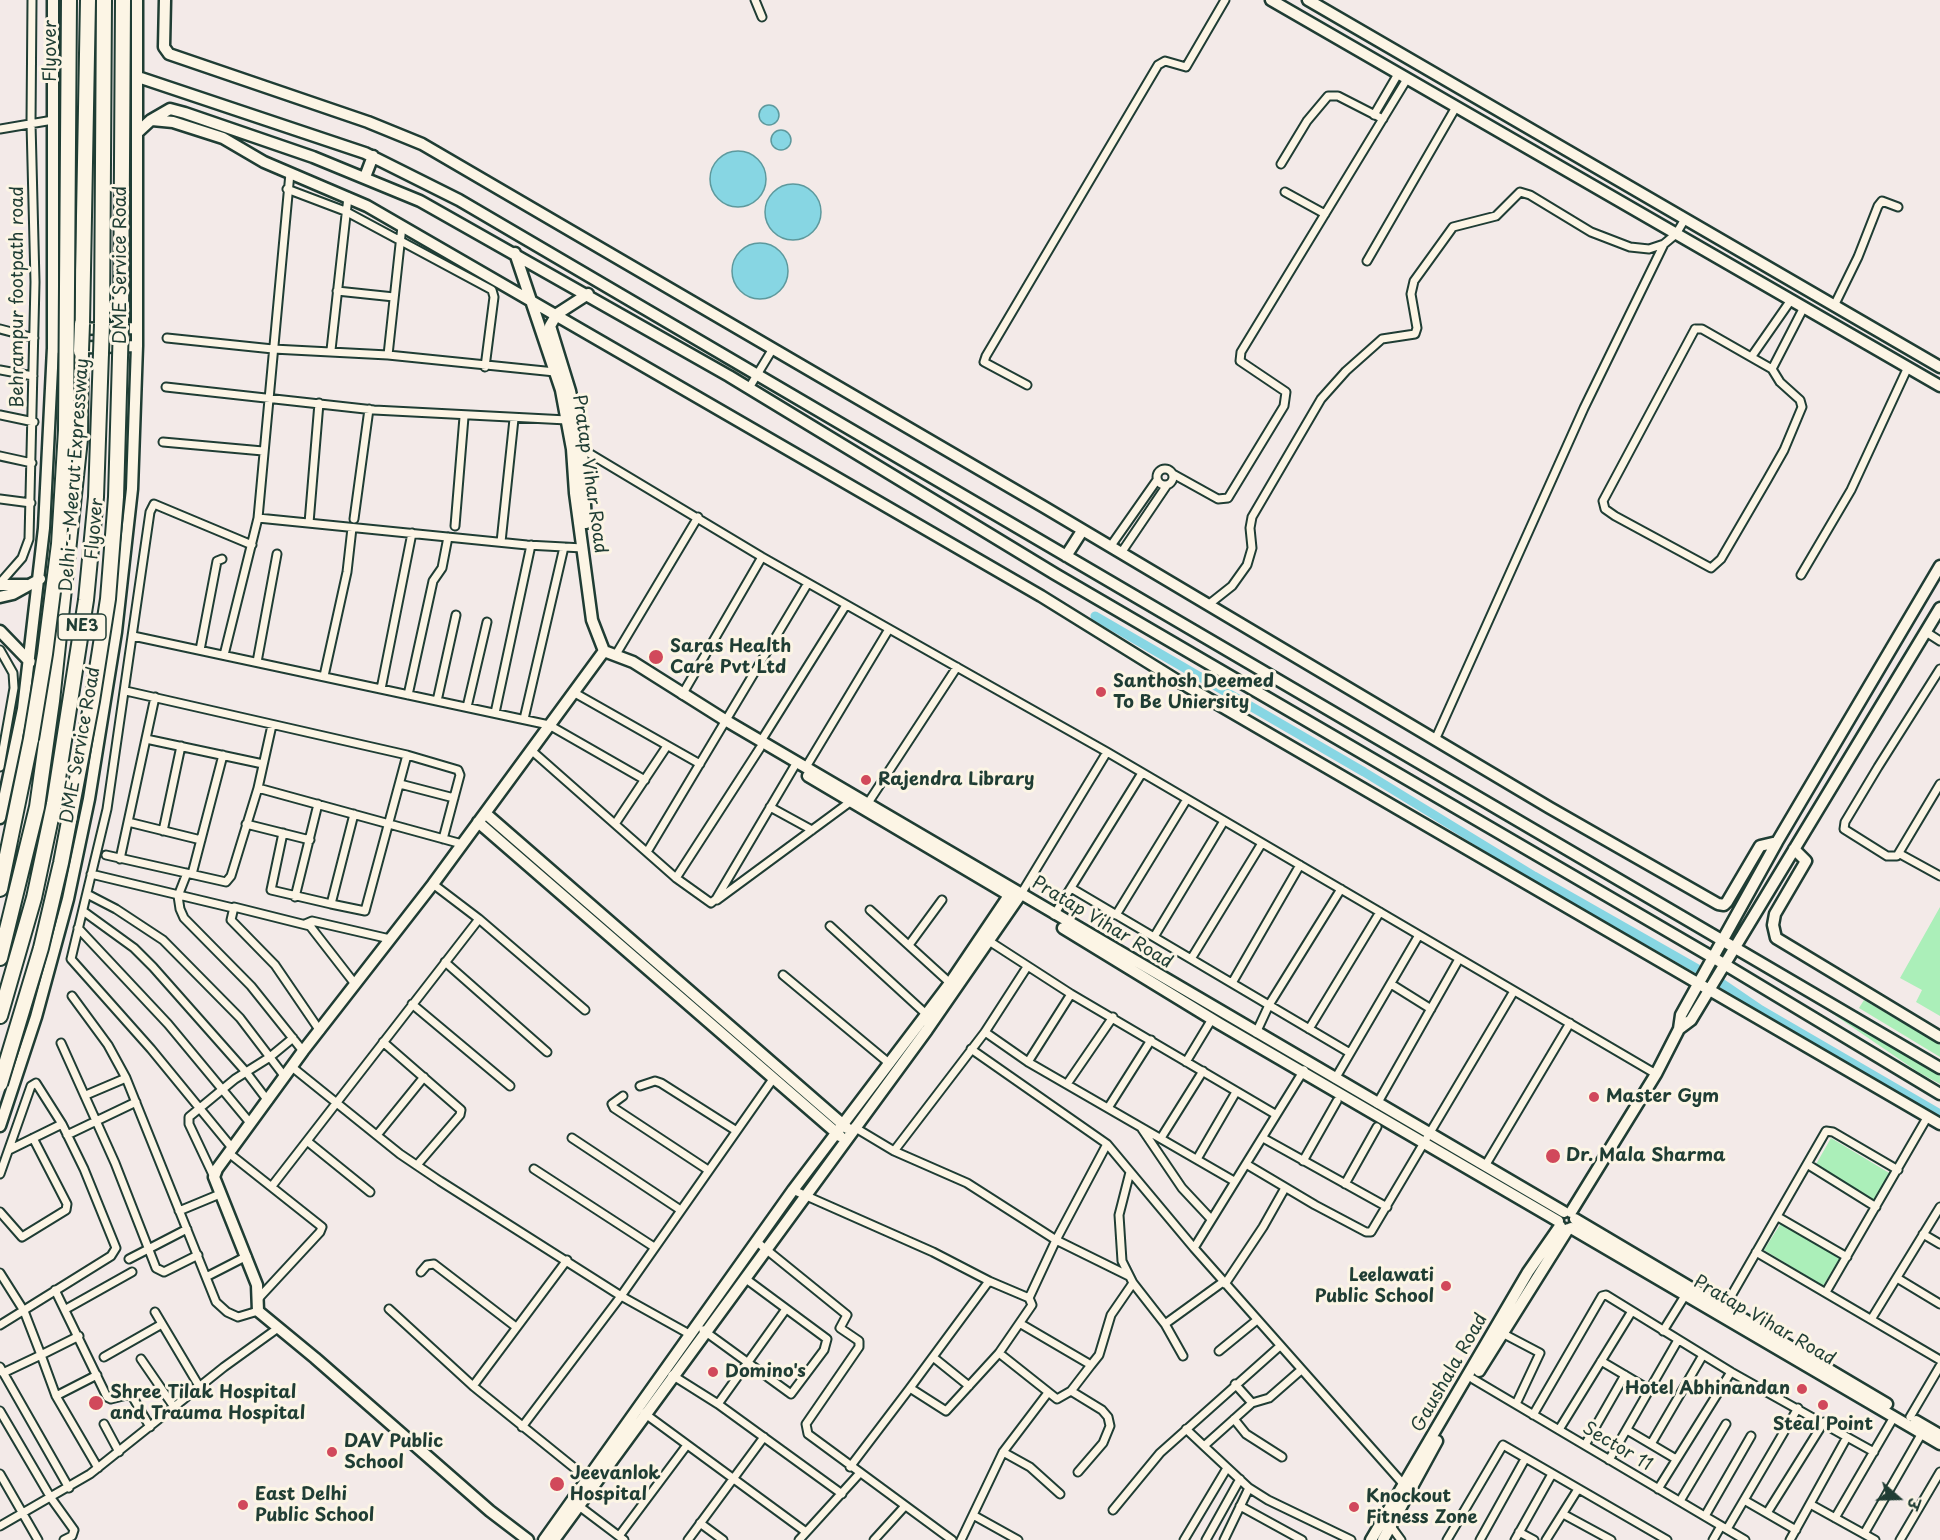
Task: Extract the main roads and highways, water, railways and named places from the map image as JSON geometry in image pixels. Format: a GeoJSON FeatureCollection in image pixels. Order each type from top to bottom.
{"type":"FeatureCollection","features":[{"type":"Feature","properties":{"kind":"highway","name":"Flyover"},"geometry":{"type":"LineString","coordinates":[[0,889],[39,694],[59,544],[66,430],[69,0]]}},
{"type":"Feature","properties":{"kind":"highway","name":"Delhi - Meerut Expressway"},"geometry":{"type":"LineString","coordinates":[[0,958],[37,807],[52,700],[80,439],[88,0]]}},
{"type":"Feature","properties":{"kind":"highway","name":"Delhi - Meerut Expressway"},"geometry":{"type":"LineString","coordinates":[[0,1016],[34,898],[54,804],[86,600],[96,497],[102,324],[104,0]]}},
{"type":"Feature","properties":{"kind":"highway","name":"Flyover"},"geometry":{"type":"LineString","coordinates":[[0,1084],[40,948],[61,863],[93,701],[108,599],[120,403],[123,0]]}},
{"type":"Feature","properties":{"kind":"water"},"geometry":{"type":"Polygon","coordinates":[[[769,105],[776,108],[779,115],[776,122],[769,125],[762,122],[759,115],[762,108],[769,105]]]}},
{"type":"Feature","properties":{"kind":"water"},"geometry":{"type":"Polygon","coordinates":[[[781,130],[788,133],[791,140],[788,147],[781,150],[774,147],[771,140],[774,133],[781,130]]]}},
{"type":"Feature","properties":{"kind":"water"},"geometry":{"type":"Polygon","coordinates":[[[738,151],[749,153],[758,159],[764,168],[766,179],[764,190],[758,199],[749,205],[738,207],[727,205],[718,199],[712,190],[710,179],[712,168],[718,159],[727,153],[738,151]]]}},
{"type":"Feature","properties":{"kind":"water"},"geometry":{"type":"Polygon","coordinates":[[[793,184],[804,186],[813,192],[819,201],[821,212],[819,223],[813,232],[804,238],[793,240],[782,238],[773,232],[767,223],[765,212],[767,201],[773,192],[782,186],[793,184]]]}},
{"type":"Feature","properties":{"kind":"water"},"geometry":{"type":"Polygon","coordinates":[[[760,243],[771,245],[780,251],[786,260],[788,271],[786,282],[780,291],[771,297],[760,299],[749,297],[740,291],[734,282],[732,271],[734,260],[740,251],[749,245],[760,243]]]}},
{"type":"Feature","properties":{"kind":"waterway"},"geometry":{"type":"LineString","coordinates":[[1095,616],[1364,772],[1534,876],[1717,980],[1761,1010],[1940,1114]]}},
{"type":"Feature","properties":{"kind":"place","name":"Saras Health Care Pvt Ltd"},"geometry":{"type":"Point","coordinates":[656,657]}},
{"type":"Feature","properties":{"kind":"place","name":"Santhosh Deemed To Be Uniersity"},"geometry":{"type":"Point","coordinates":[1101,692]}},
{"type":"Feature","properties":{"kind":"place","name":"Rajendra Library"},"geometry":{"type":"Point","coordinates":[866,780]}},
{"type":"Feature","properties":{"kind":"place","name":"Master Gym"},"geometry":{"type":"Point","coordinates":[1594,1097]}},
{"type":"Feature","properties":{"kind":"place","name":"Dr. Mala Sharma"},"geometry":{"type":"Point","coordinates":[1553,1156]}},
{"type":"Feature","properties":{"kind":"place","name":"Leelawati Public School"},"geometry":{"type":"Point","coordinates":[1446,1286]}},
{"type":"Feature","properties":{"kind":"place","name":"Domino's"},"geometry":{"type":"Point","coordinates":[713,1372]}},
{"type":"Feature","properties":{"kind":"place","name":"Hotel Abhinandan"},"geometry":{"type":"Point","coordinates":[1802,1389]}},
{"type":"Feature","properties":{"kind":"place","name":"Shree Tilak Hospital and Trauma Hospital"},"geometry":{"type":"Point","coordinates":[96,1403]}},
{"type":"Feature","properties":{"kind":"place","name":"Steal Point"},"geometry":{"type":"Point","coordinates":[1823,1405]}},
{"type":"Feature","properties":{"kind":"place","name":"DAV Public School"},"geometry":{"type":"Point","coordinates":[332,1452]}},
{"type":"Feature","properties":{"kind":"place","name":"Jeevanlok Hospital"},"geometry":{"type":"Point","coordinates":[557,1484]}},
{"type":"Feature","properties":{"kind":"place","name":"East Delhi Public School"},"geometry":{"type":"Point","coordinates":[243,1505]}},
{"type":"Feature","properties":{"kind":"place","name":"Knockout Fitness Zone"},"geometry":{"type":"Point","coordinates":[1354,1507]}}]}
